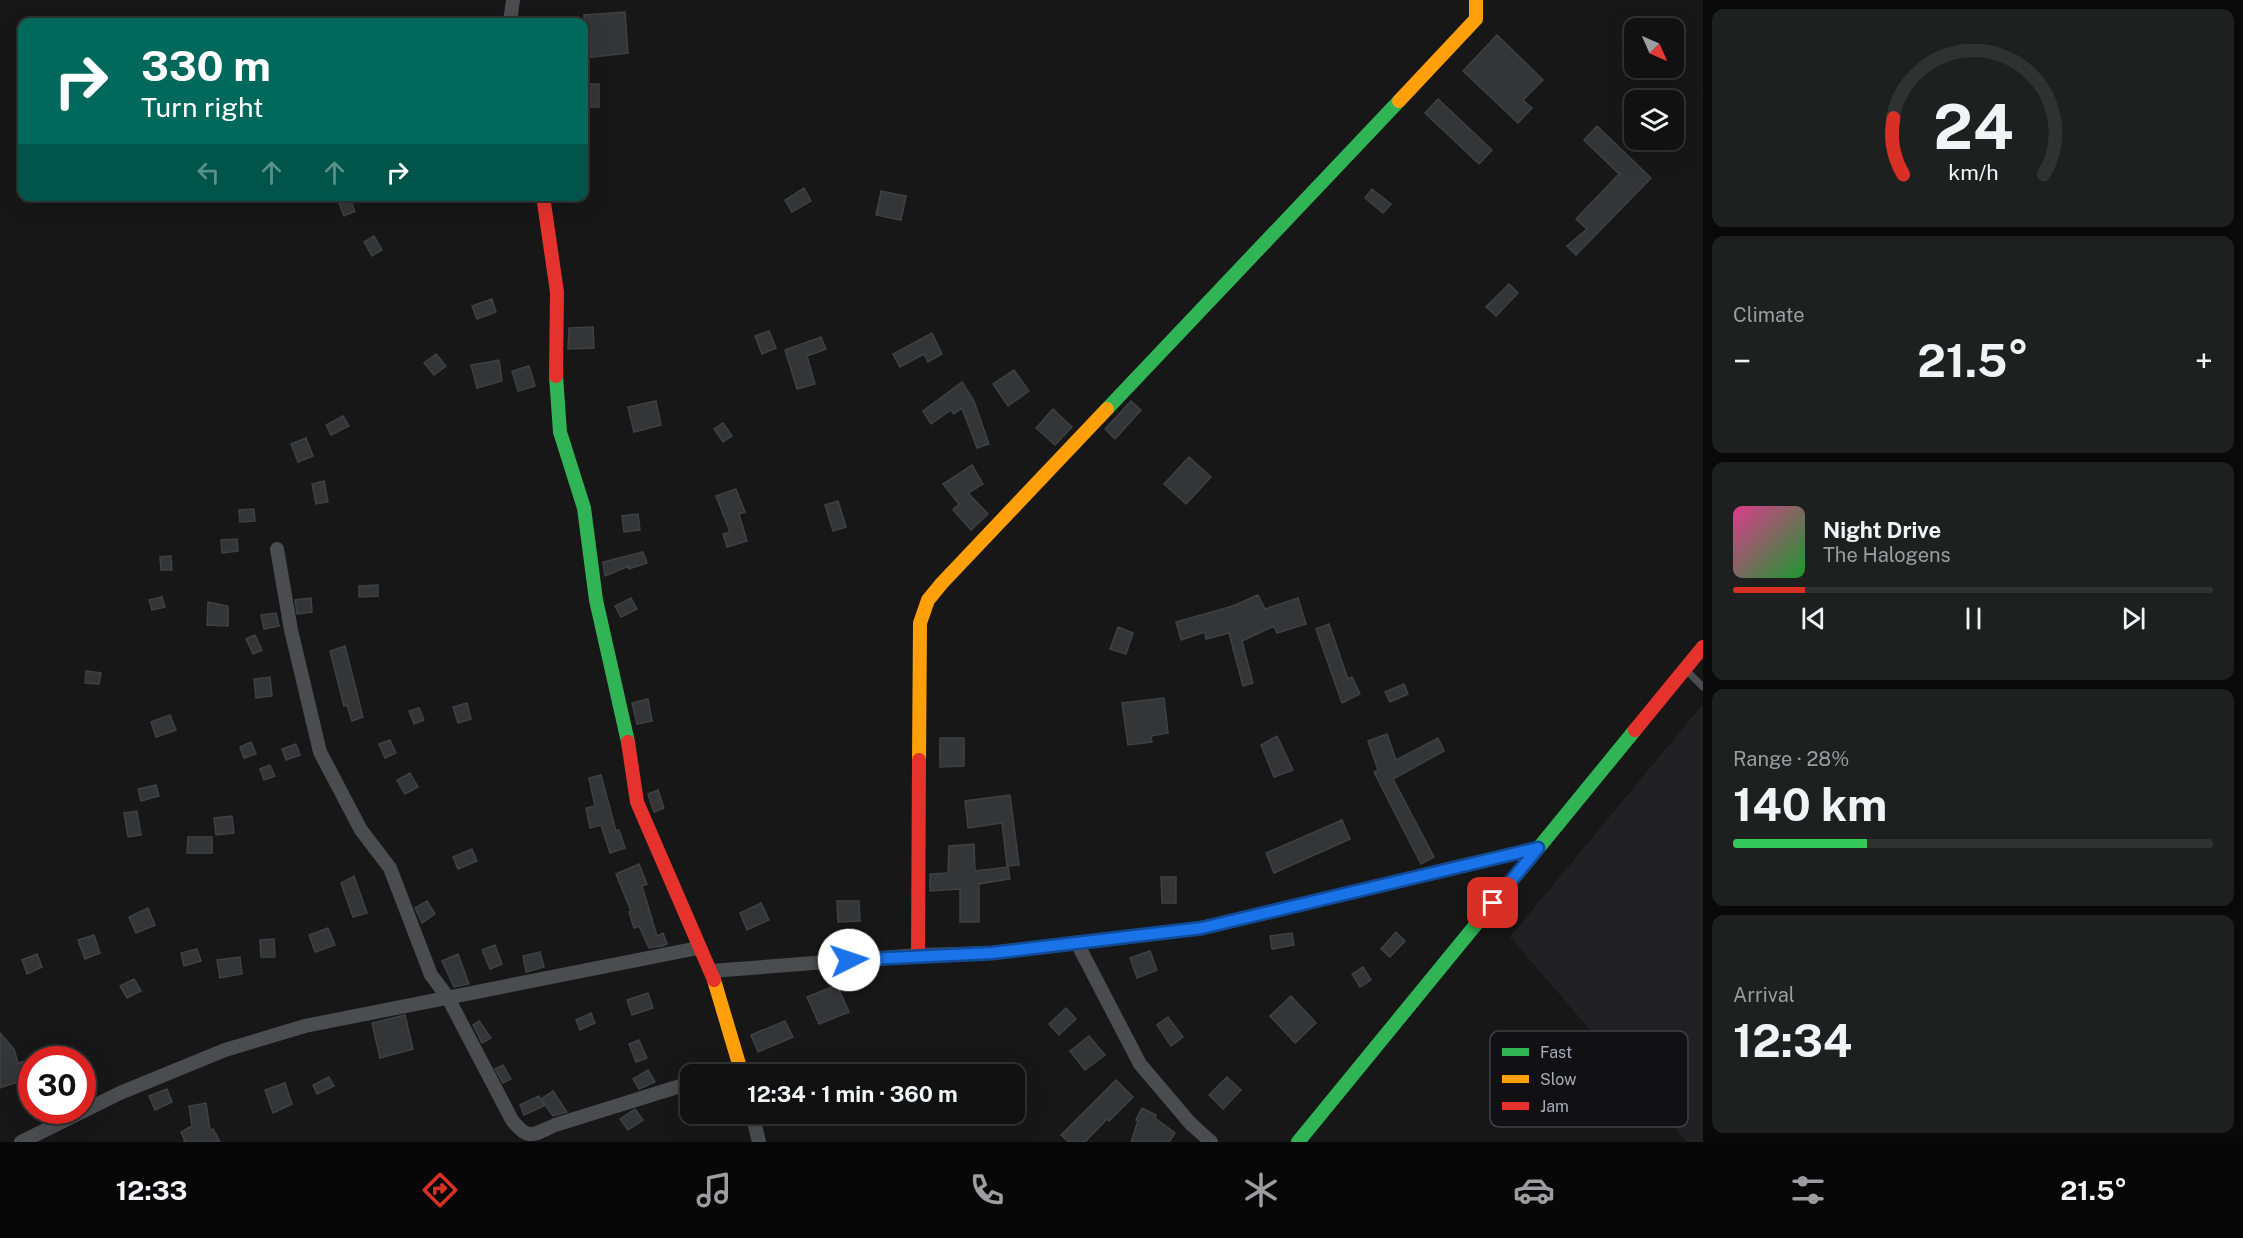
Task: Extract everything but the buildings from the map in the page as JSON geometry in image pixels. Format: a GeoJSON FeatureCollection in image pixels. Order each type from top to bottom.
{"type":"FeatureCollection","features":[{"type":"Feature","properties":{"kind":"street"},"geometry":{"type":"LineString","coordinates":[[511,18],[513,0]]}},
{"type":"Feature","properties":{"kind":"street"},"geometry":{"type":"LineString","coordinates":[[918,955],[920,623],[925,602],[934,589],[954,571],[1476,19],[1476,0]]}},
{"type":"Feature","properties":{"kind":"street"},"geometry":{"type":"LineString","coordinates":[[544,201],[557,292],[556,374],[560,432],[585,508],[596,600],[626,730],[637,802],[698,948],[711,970],[739,1064]]}},
{"type":"Feature","properties":{"kind":"street"},"geometry":{"type":"LineString","coordinates":[[277,549],[291,630],[320,752],[361,830],[390,868],[430,975],[447,996],[512,1120],[527,1135],[680,1086]]}},
{"type":"Feature","properties":{"kind":"street"},"geometry":{"type":"LineString","coordinates":[[1298,1142],[1703,647]]}},
{"type":"Feature","properties":{"kind":"street"},"geometry":{"type":"LineString","coordinates":[[711,970],[918,955],[992,953],[1202,928],[1538,848]]}},
{"type":"Feature","properties":{"kind":"street"},"geometry":{"type":"LineString","coordinates":[[1077,943],[1140,1064],[1190,1123],[1211,1142]]}},
{"type":"Feature","properties":{"kind":"street"},"geometry":{"type":"LineString","coordinates":[[21,1142],[120,1093],[225,1050],[305,1026],[698,948]]}},
{"type":"Feature","properties":{"kind":"street"},"geometry":{"type":"LineString","coordinates":[[755,1124],[759,1142]]}},
{"type":"Feature","properties":{"kind":"lane"},"geometry":{"type":"LineString","coordinates":[[1685,669],[1703,687]]}},
{"type":"Feature","properties":{"kind":"shaded area"},"geometry":{"type":"Polygon","coordinates":[[[1703,704],[1703,1142],[1687,1142],[1674,1127],[1688,1127],[1688,1031],[1591,1031],[1510,937],[1703,704]]]}},
{"type":"Feature","properties":{"kind":"traffic: fast"},"geometry":{"type":"LineString","coordinates":[[1107,409],[1399,101]]}},
{"type":"Feature","properties":{"kind":"traffic: fast"},"geometry":{"type":"LineString","coordinates":[[556,376],[560,432],[584,508],[596,600],[628,742]]}},
{"type":"Feature","properties":{"kind":"traffic: fast"},"geometry":{"type":"LineString","coordinates":[[1298,1142],[1635,730]]}},
{"type":"Feature","properties":{"kind":"traffic: slow"},"geometry":{"type":"LineString","coordinates":[[1399,101],[1476,19],[1476,0]]}},
{"type":"Feature","properties":{"kind":"traffic: slow"},"geometry":{"type":"LineString","coordinates":[[919,760],[920,623],[928,600],[1107,409]]}},
{"type":"Feature","properties":{"kind":"traffic: slow"},"geometry":{"type":"LineString","coordinates":[[714,980],[739,1064]]}},
{"type":"Feature","properties":{"kind":"traffic: jam"},"geometry":{"type":"LineString","coordinates":[[544,201],[557,292],[556,376]]}},
{"type":"Feature","properties":{"kind":"traffic: jam"},"geometry":{"type":"LineString","coordinates":[[1635,730],[1703,647]]}},
{"type":"Feature","properties":{"kind":"traffic: jam"},"geometry":{"type":"LineString","coordinates":[[628,742],[637,802],[714,980]]}},
{"type":"Feature","properties":{"kind":"traffic: jam"},"geometry":{"type":"LineString","coordinates":[[918,955],[919,760]]}},
{"type":"Feature","properties":{"kind":"route"},"geometry":{"type":"LineString","coordinates":[[849,960],[992,953],[1202,928],[1538,848],[1493,903]]}}]}
